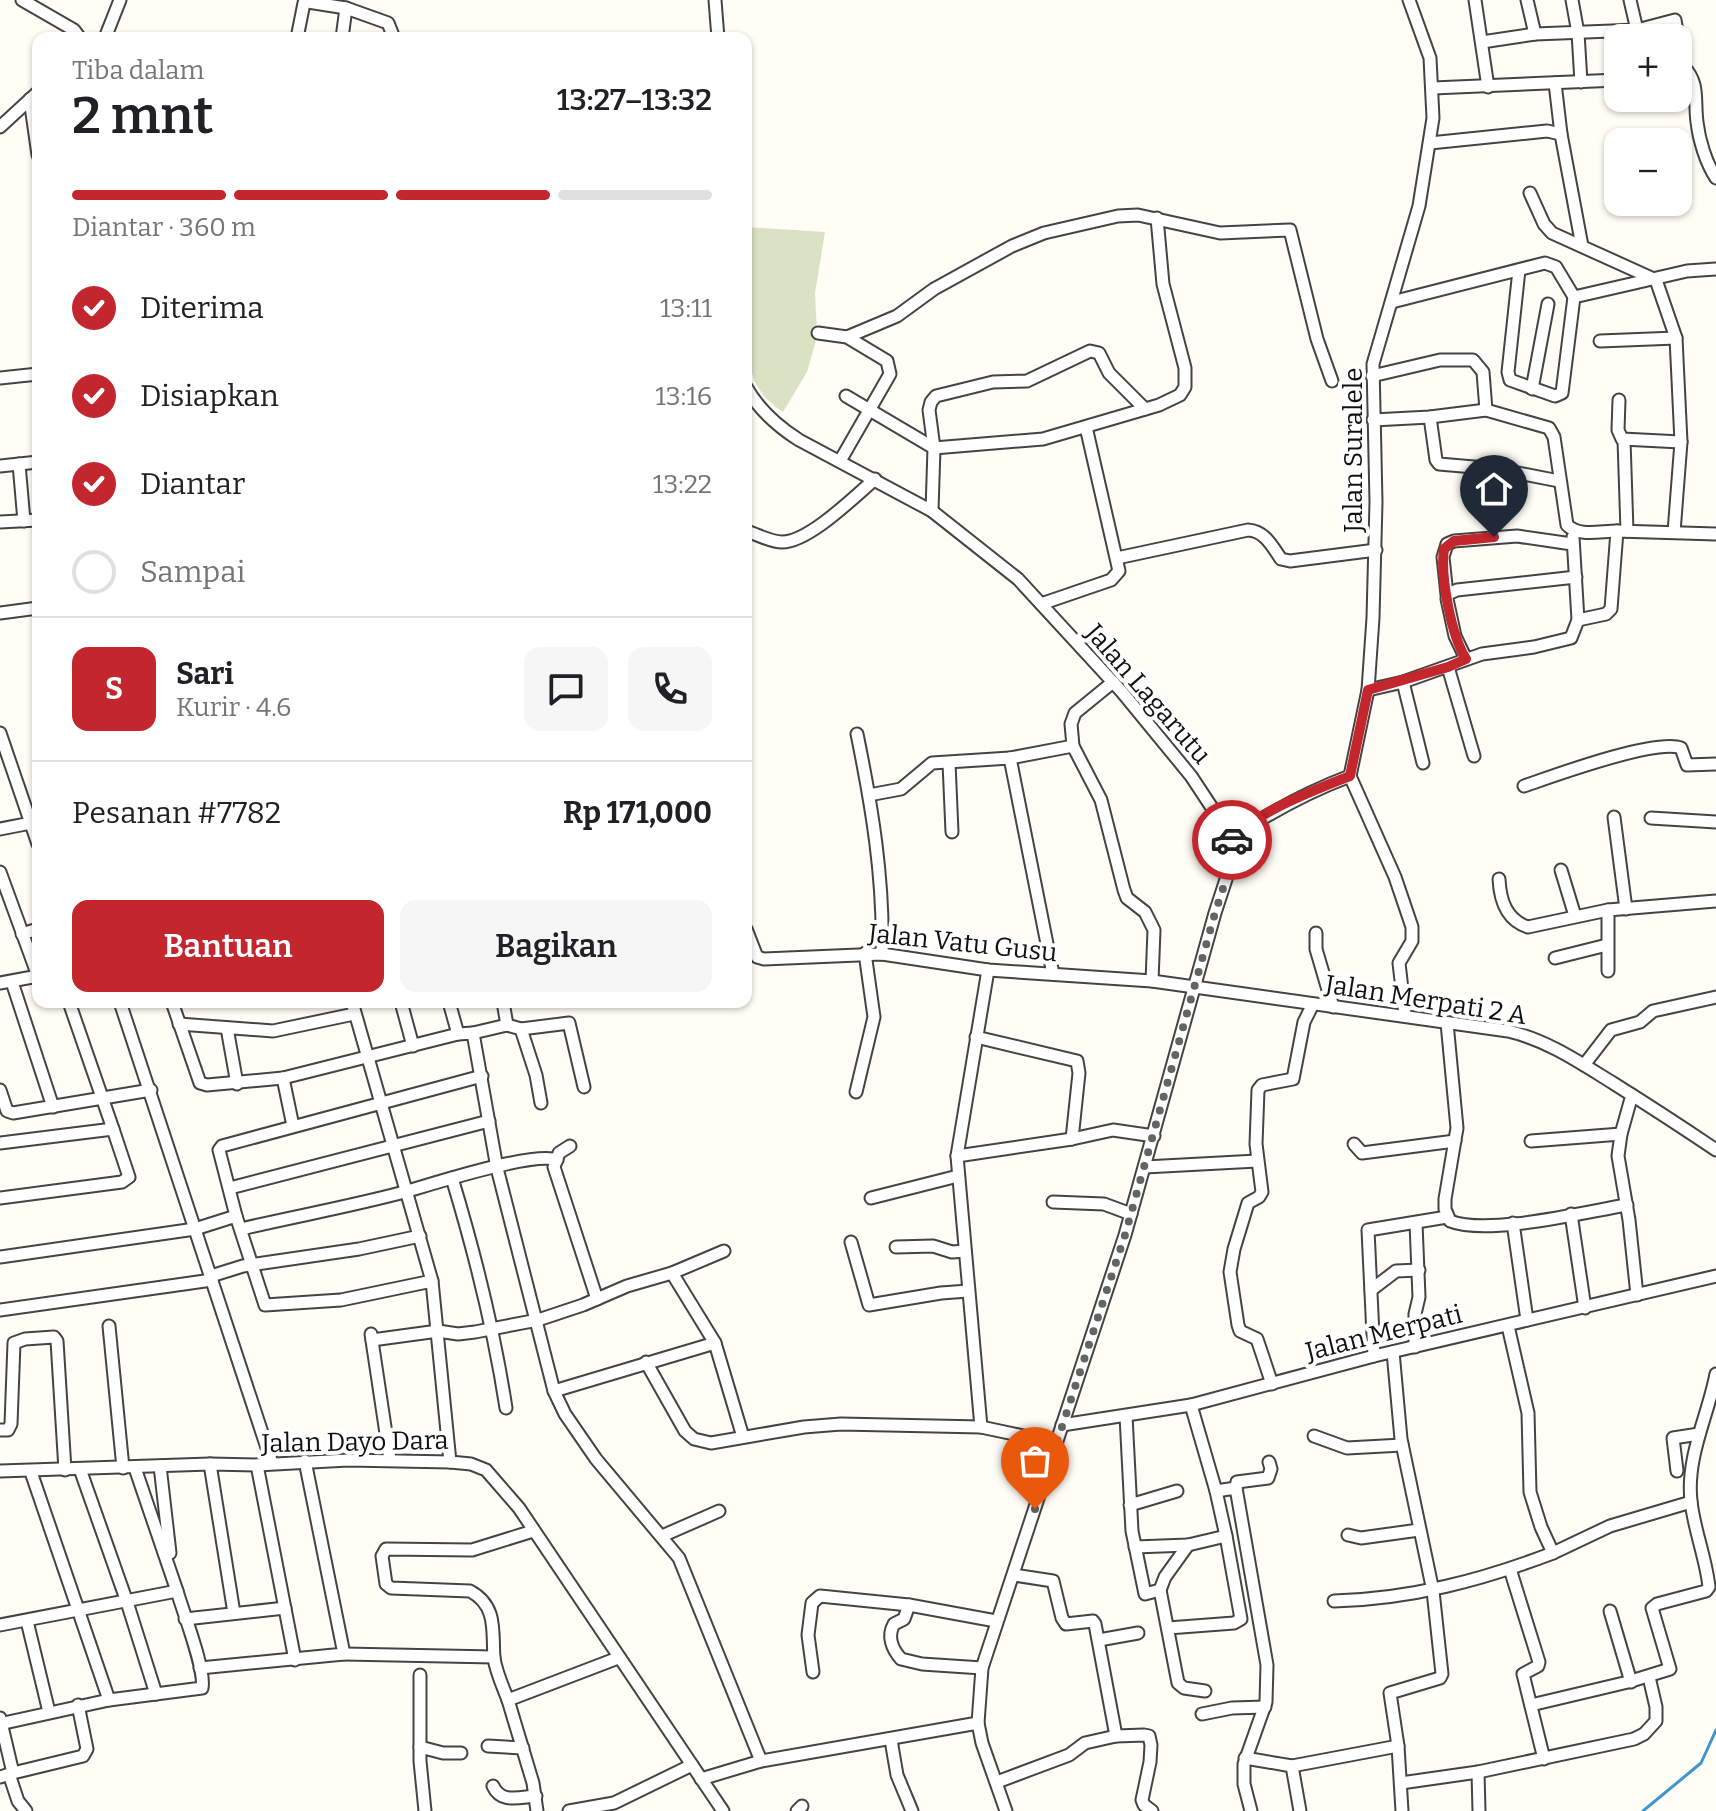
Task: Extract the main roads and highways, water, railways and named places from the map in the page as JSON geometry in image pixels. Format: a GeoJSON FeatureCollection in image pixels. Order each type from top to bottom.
{"type":"FeatureCollection","features":[{"type":"Feature","properties":{"kind":"waterway"},"geometry":{"type":"LineString","coordinates":[[1643,1811],[1701,1763],[1716,1730]]}}]}
